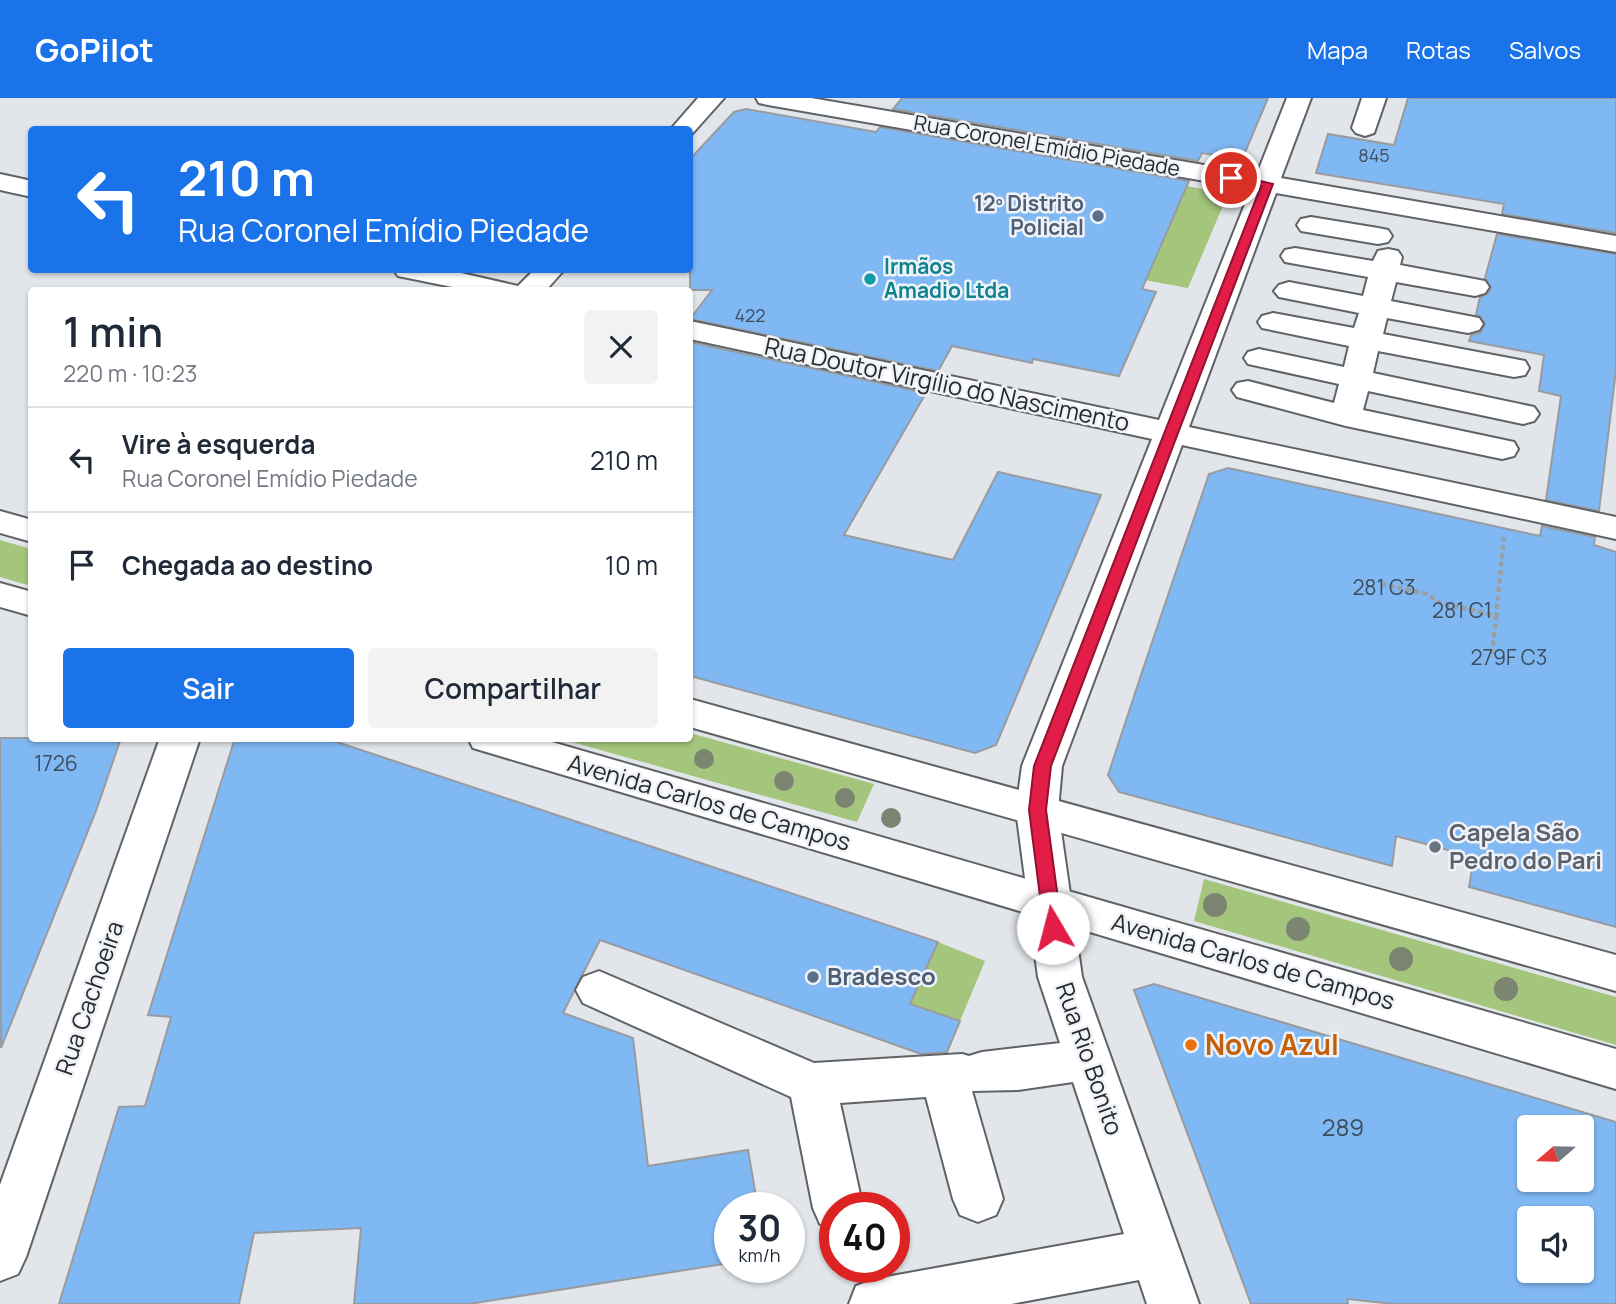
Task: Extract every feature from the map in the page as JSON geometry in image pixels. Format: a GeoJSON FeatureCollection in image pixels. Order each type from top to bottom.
{"type":"FeatureCollection","features":[{"type":"Feature","properties":{"kind":"street"},"geometry":{"type":"LineString","coordinates":[[686,126],[712,98]]}},
{"type":"Feature","properties":{"kind":"street","name":"Rua Coronel Emídio Piedade"},"geometry":{"type":"LineString","coordinates":[[768,98],[1616,244]]}},
{"type":"Feature","properties":{"kind":"street","name":"Rua Rio Bonito"},"geometry":{"type":"LineString","coordinates":[[1173,1304],[1060,977],[1037,810],[1042,766],[1299,98]]}},
{"type":"Feature","properties":{"kind":"street"},"geometry":{"type":"LineString","coordinates":[[1365,128],[1374,98]]}},
{"type":"Feature","properties":{"kind":"street"},"geometry":{"type":"LineString","coordinates":[[0,182],[28,187]]}},
{"type":"Feature","properties":{"kind":"street"},"geometry":{"type":"LineString","coordinates":[[1346,416],[1375,306],[1383,254],[1385,205]]}},
{"type":"Feature","properties":{"kind":"street"},"geometry":{"type":"LineString","coordinates":[[1295,256],[1400,254],[1406,247],[1417,211]]}},
{"type":"Feature","properties":{"kind":"street"},"geometry":{"type":"LineString","coordinates":[[1311,225],[1475,287]]}},
{"type":"Feature","properties":{"kind":"street"},"geometry":{"type":"LineString","coordinates":[[423,273],[492,287]]}},
{"type":"Feature","properties":{"kind":"street"},"geometry":{"type":"LineString","coordinates":[[533,287],[547,273]]}},
{"type":"Feature","properties":{"kind":"street"},"geometry":{"type":"LineString","coordinates":[[1289,291],[1468,324]]}},
{"type":"Feature","properties":{"kind":"street"},"geometry":{"type":"LineString","coordinates":[[1273,322],[1514,368]]}},
{"type":"Feature","properties":{"kind":"street","name":"Rua Doutor Virgílio do Nascimento"},"geometry":{"type":"LineString","coordinates":[[693,331],[1616,528]]}},
{"type":"Feature","properties":{"kind":"street"},"geometry":{"type":"LineString","coordinates":[[1259,358],[1523,414]]}},
{"type":"Feature","properties":{"kind":"street"},"geometry":{"type":"LineString","coordinates":[[1248,390],[1346,416],[1502,449]]}},
{"type":"Feature","properties":{"kind":"street"},"geometry":{"type":"LineString","coordinates":[[0,522],[28,530]]}},
{"type":"Feature","properties":{"kind":"street"},"geometry":{"type":"LineString","coordinates":[[0,595],[28,603]]}},
{"type":"Feature","properties":{"kind":"street"},"geometry":{"type":"LineString","coordinates":[[693,714],[1616,973]]}},
{"type":"Feature","properties":{"kind":"street","name":"Rua Cachoeira"},"geometry":{"type":"LineString","coordinates":[[0,1257],[179,742]]}},
{"type":"Feature","properties":{"kind":"street","name":"Avenida Carlos de Campos"},"geometry":{"type":"LineString","coordinates":[[500,742],[1616,1069]]}},
{"type":"Feature","properties":{"kind":"street"},"geometry":{"type":"LineString","coordinates":[[599,990],[813,1084],[1018,1070],[1088,1059]]}},
{"type":"Feature","properties":{"kind":"street"},"geometry":{"type":"LineString","coordinates":[[963,1074],[978,1199]]}},
{"type":"Feature","properties":{"kind":"street"},"geometry":{"type":"LineString","coordinates":[[813,1084],[835,1192]]}},
{"type":"Feature","properties":{"kind":"street"},"geometry":{"type":"LineString","coordinates":[[875,1304],[1155,1253]]}},
{"type":"Feature","properties":{"kind":"path"},"geometry":{"type":"LineString","coordinates":[[1492,654],[1509,505]]}},
{"type":"Feature","properties":{"kind":"path"},"geometry":{"type":"LineString","coordinates":[[1381,584],[1427,594],[1440,603],[1496,616]]}},
{"type":"Feature","properties":{"kind":"green space"},"geometry":{"type":"Polygon","coordinates":[[[1187,186],[1228,194],[1188,288],[1144,280],[1187,186]]]}},
{"type":"Feature","properties":{"kind":"green space"},"geometry":{"type":"Polygon","coordinates":[[[0,540],[28,548],[28,585],[0,577],[0,540]]]}},
{"type":"Feature","properties":{"kind":"green space"},"geometry":{"type":"Polygon","coordinates":[[[693,734],[874,784],[857,822],[572,742],[693,742],[693,734]]]}},
{"type":"Feature","properties":{"kind":"green space"},"geometry":{"type":"Polygon","coordinates":[[[1204,879],[1616,997],[1616,1045],[1194,921],[1204,879]]]}},
{"type":"Feature","properties":{"kind":"green space"},"geometry":{"type":"Polygon","coordinates":[[[938,942],[985,961],[960,1021],[910,1004],[938,942]]]}},
{"type":"Feature","properties":{"kind":"building"},"geometry":{"type":"Polygon","coordinates":[[[902,98],[1268,98],[1244,155],[1232,158],[1202,153],[1198,161],[893,109],[902,98]]]}},
{"type":"Feature","properties":{"kind":"building"},"geometry":{"type":"Polygon","coordinates":[[[1408,98],[1616,98],[1616,233],[1502,214],[1504,204],[1316,173],[1328,134],[1394,145],[1408,98]]]}},
{"type":"Feature","properties":{"kind":"building"},"geometry":{"type":"Polygon","coordinates":[[[746,109],[876,132],[880,127],[1189,181],[1142,289],[1156,292],[1119,376],[1033,359],[1032,363],[952,346],[938,371],[693,320],[693,315],[712,290],[693,290],[693,287],[690,287],[690,273],[693,273],[693,156],[734,112],[746,109]]]}},
{"type":"Feature","properties":{"kind":"building"},"geometry":{"type":"Polygon","coordinates":[[[1497,234],[1616,254],[1616,370],[1599,511],[1546,500],[1561,396],[1539,391],[1544,355],[1469,341],[1471,335],[1480,333],[1485,325],[1481,317],[1476,315],[1480,297],[1487,294],[1491,288],[1485,278],[1497,234]]]}},
{"type":"Feature","properties":{"kind":"building"},"geometry":{"type":"Polygon","coordinates":[[[693,343],[926,393],[844,535],[953,560],[998,472],[1101,495],[996,745],[975,753],[693,677],[693,343]]]}},
{"type":"Feature","properties":{"kind":"building"},"geometry":{"type":"Polygon","coordinates":[[[1228,468],[1540,536],[1542,526],[1595,537],[1594,545],[1616,552],[1616,927],[1469,887],[1474,857],[1396,836],[1392,866],[1119,792],[1108,775],[1142,672],[1209,474],[1228,468]]]}},
{"type":"Feature","properties":{"kind":"building"},"geometry":{"type":"Polygon","coordinates":[[[0,738],[28,738],[28,742],[120,742],[96,811],[1,1048],[0,738]]]}},
{"type":"Feature","properties":{"kind":"building"},"geometry":{"type":"Polygon","coordinates":[[[234,742],[337,742],[938,942],[910,1004],[960,1021],[947,1052],[921,1054],[600,940],[563,1013],[633,1038],[648,1166],[748,1150],[755,1192],[714,1192],[714,1266],[469,1304],[354,1304],[361,1228],[254,1233],[239,1304],[59,1304],[119,1107],[145,1106],[171,1017],[148,1015],[234,742]]]}},
{"type":"Feature","properties":{"kind":"building"},"geometry":{"type":"Polygon","coordinates":[[[1154,984],[1593,1115],[1517,1115],[1517,1192],[1594,1192],[1594,1115],[1616,1122],[1616,1304],[1394,1304],[1347,1299],[1348,1304],[1251,1304],[1134,990],[1154,984]]]}},
{"type":"Feature","properties":{"kind":"place","name":"12º Distrito Policial"},"geometry":{"type":"Point","coordinates":[1098,216]}},
{"type":"Feature","properties":{"kind":"place","name":"Irmãos Amadio Ltda"},"geometry":{"type":"Point","coordinates":[870,279]}},
{"type":"Feature","properties":{"kind":"place","name":"Capela São Pedro do Pari"},"geometry":{"type":"Point","coordinates":[1435,847]}},
{"type":"Feature","properties":{"kind":"place","name":"Bradesco"},"geometry":{"type":"Point","coordinates":[813,977]}},
{"type":"Feature","properties":{"kind":"place","name":"Novo Azul"},"geometry":{"type":"Point","coordinates":[1191,1045]}},
{"type":"Feature","properties":{"kind":"route"},"geometry":{"type":"LineString","coordinates":[[1053,928],[1037,810],[1042,766],[1267,184],[1231,178]]}}]}
